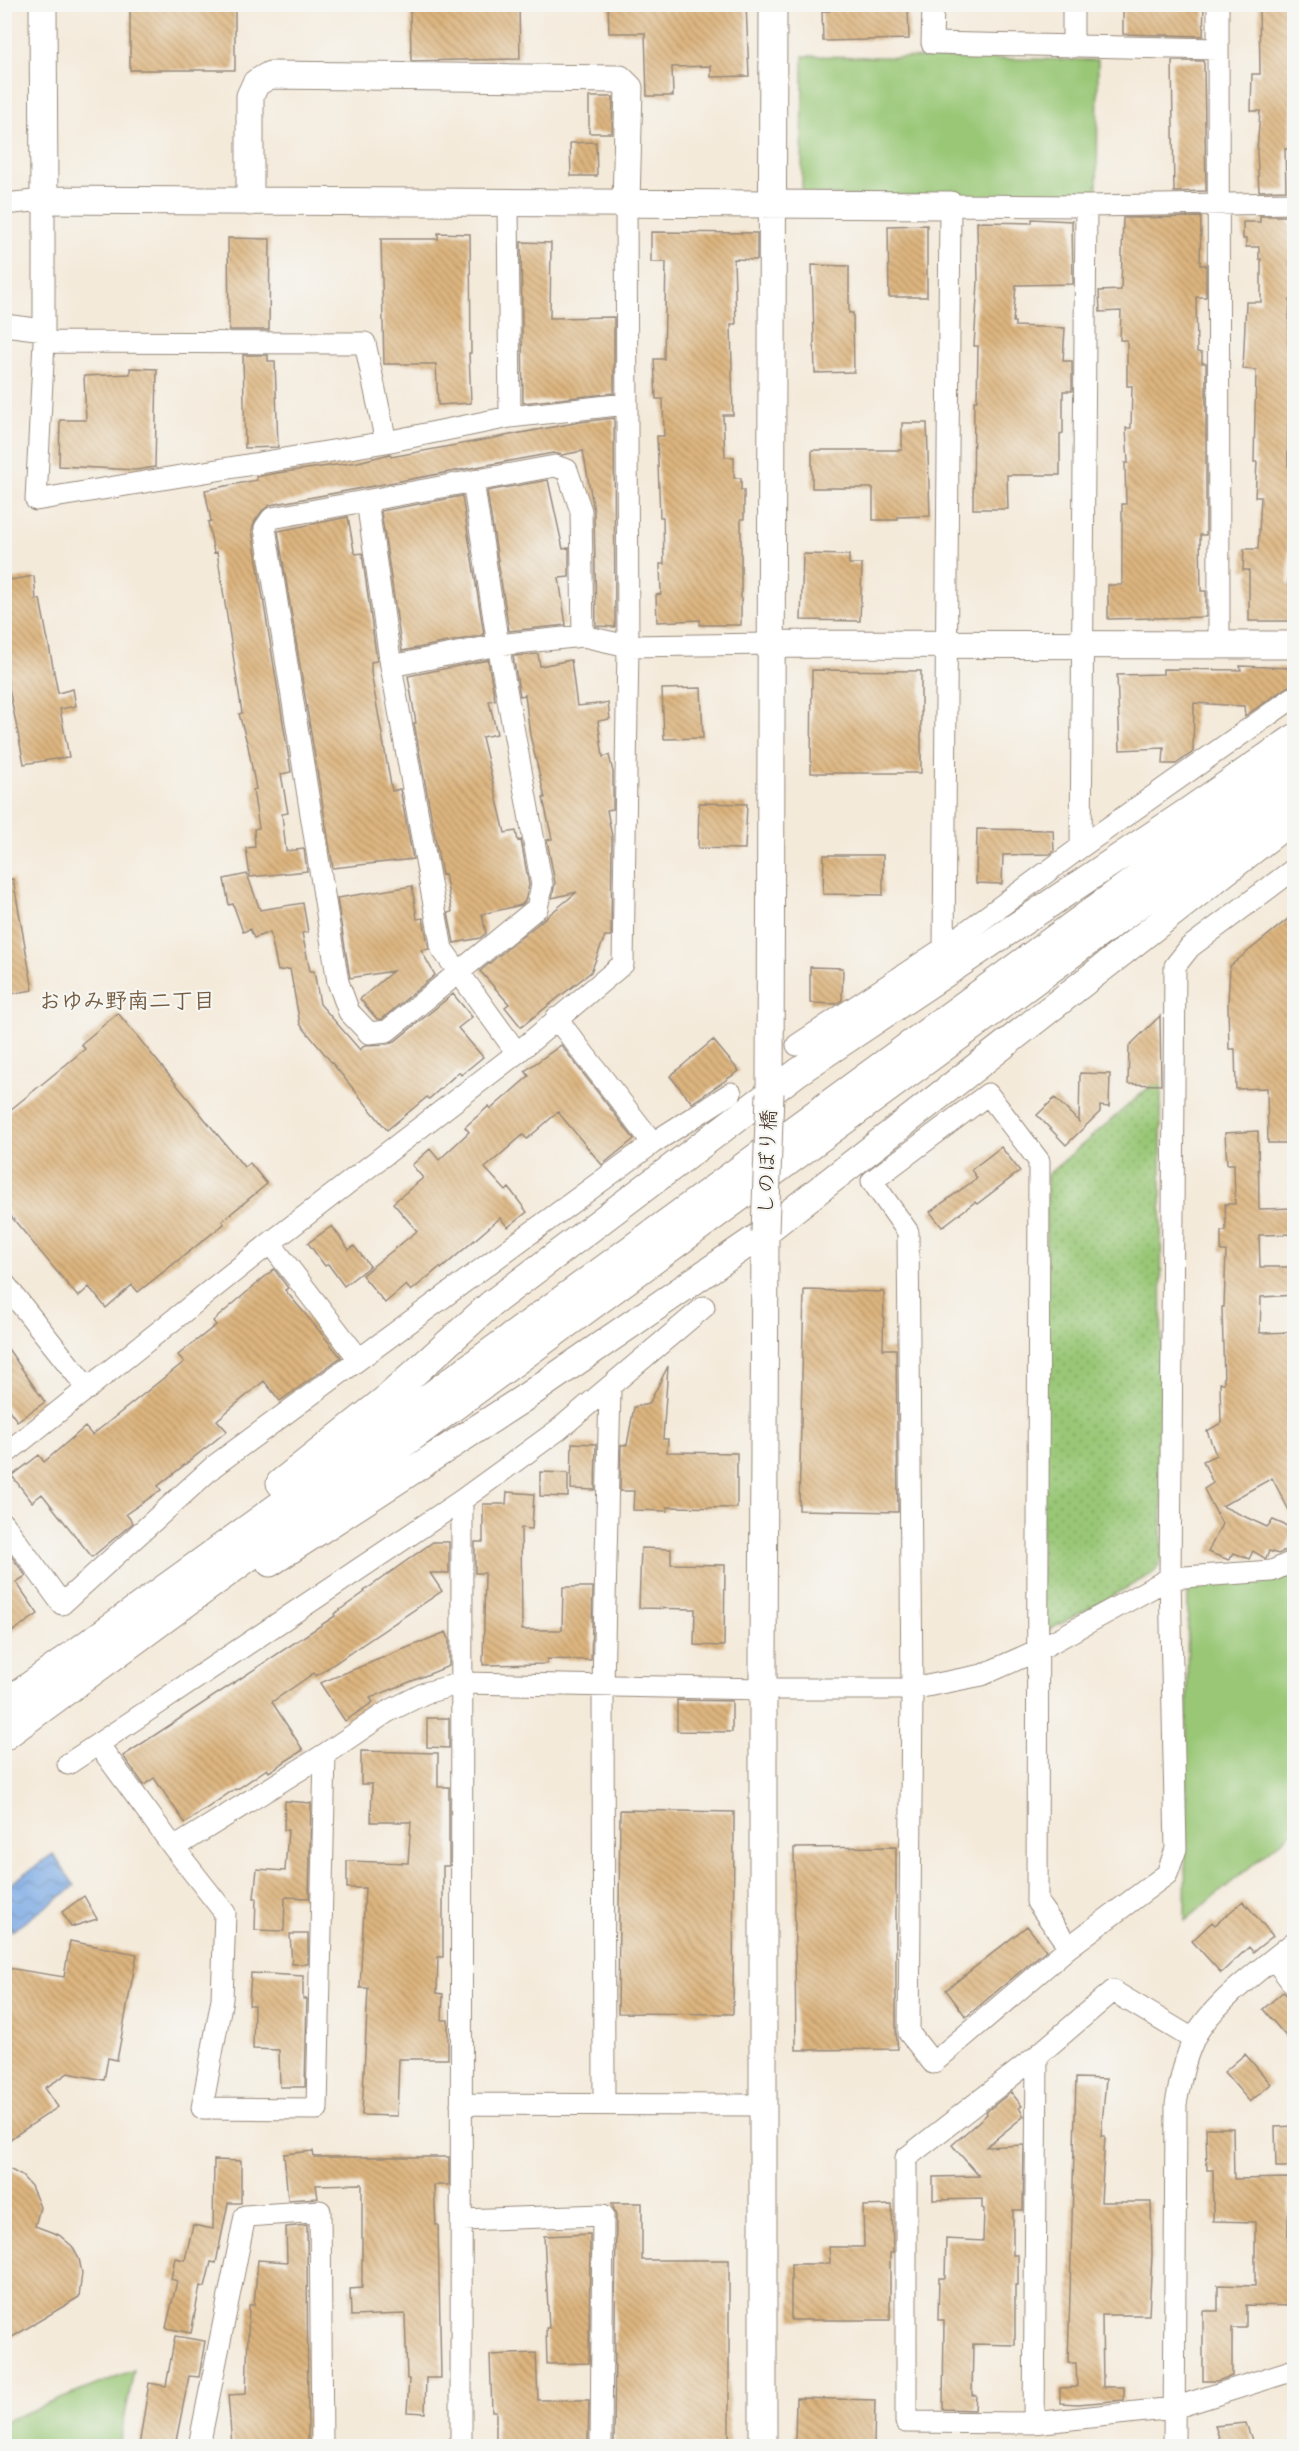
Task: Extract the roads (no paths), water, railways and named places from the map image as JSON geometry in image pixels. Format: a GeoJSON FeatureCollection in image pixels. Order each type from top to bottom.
{"type":"FeatureCollection","features":[{"type":"Feature","properties":{"kind":"street"},"geometry":{"type":"LineString","coordinates":[[42,4],[44,336],[36,501],[386,442],[510,417],[626,404]]}},
{"type":"Feature","properties":{"kind":"street","name":"しのぼり橋"},"geometry":{"type":"LineString","coordinates":[[763,2446],[763,1689],[765,1232],[770,1093],[773,4]]}},
{"type":"Feature","properties":{"kind":"street"},"geometry":{"type":"LineString","coordinates":[[933,4],[932,43],[1218,49]]}},
{"type":"Feature","properties":{"kind":"street"},"geometry":{"type":"LineString","coordinates":[[1073,4],[1073,47]]}},
{"type":"Feature","properties":{"kind":"street"},"geometry":{"type":"LineString","coordinates":[[1218,4],[1220,645]]}},
{"type":"Feature","properties":{"kind":"street"},"geometry":{"type":"LineString","coordinates":[[4,1455],[270,1243],[517,1053],[623,964],[628,646],[626,202],[629,88],[620,79],[270,75],[256,83],[250,96],[250,202]]}},
{"type":"Feature","properties":{"kind":"street"},"geometry":{"type":"LineString","coordinates":[[4,204],[44,200],[772,202],[1086,206],[1294,204]]}},
{"type":"Feature","properties":{"kind":"street"},"geometry":{"type":"LineString","coordinates":[[508,201],[510,417]]}},
{"type":"Feature","properties":{"kind":"street"},"geometry":{"type":"LineString","coordinates":[[944,948],[950,205]]}},
{"type":"Feature","properties":{"kind":"street"},"geometry":{"type":"LineString","coordinates":[[1081,847],[1086,206]]}},
{"type":"Feature","properties":{"kind":"street"},"geometry":{"type":"LineString","coordinates":[[4,325],[44,336],[365,343],[386,442]]}},
{"type":"Feature","properties":{"kind":"street"},"geometry":{"type":"LineString","coordinates":[[473,481],[498,645],[542,885],[537,908],[387,1031],[369,1033],[349,1012],[338,982],[265,528],[272,518],[367,501],[473,481],[555,466],[567,470],[581,511],[583,636]]}},
{"type":"Feature","properties":{"kind":"street"},"geometry":{"type":"LineString","coordinates":[[367,501],[391,666],[442,949],[517,1053]]}},
{"type":"Feature","properties":{"kind":"street"},"geometry":{"type":"LineString","coordinates":[[391,666],[498,645],[583,636],[628,646],[1294,645]]}},
{"type":"Feature","properties":{"kind":"street"},"geometry":{"type":"LineString","coordinates":[[797,1045],[944,948],[1081,847],[1294,697]]}},
{"type":"Feature","properties":{"kind":"street"},"geometry":{"type":"LineString","coordinates":[[154,1594],[171,1570],[388,1397],[491,1304],[770,1093],[1294,738]]}},
{"type":"Feature","properties":{"kind":"street"},"geometry":{"type":"LineString","coordinates":[[4,1704],[363,1445],[1294,763]]}},
{"type":"Feature","properties":{"kind":"street"},"geometry":{"type":"LineString","coordinates":[[4,1737],[1294,791]]}},
{"type":"Feature","properties":{"kind":"street"},"geometry":{"type":"LineString","coordinates":[[177,1612],[212,1601],[380,1493],[521,1400],[765,1232],[1294,818]]}},
{"type":"Feature","properties":{"kind":"street"},"geometry":{"type":"LineString","coordinates":[[1069,1947],[1037,1902],[1039,1161],[988,1094],[872,1181],[908,1232],[912,1689],[909,2033],[933,2063],[1069,1947],[1167,1874],[1176,1849],[1170,1578],[1175,966],[1190,947],[1292,875]]}},
{"type":"Feature","properties":{"kind":"street"},"geometry":{"type":"LineString","coordinates":[[556,1018],[653,1143]]}},
{"type":"Feature","properties":{"kind":"street"},"geometry":{"type":"LineString","coordinates":[[4,1524],[62,1604],[214,1466],[653,1143],[731,1093]]}},
{"type":"Feature","properties":{"kind":"street"},"geometry":{"type":"LineString","coordinates":[[270,1243],[359,1359]]}},
{"type":"Feature","properties":{"kind":"street"},"geometry":{"type":"LineString","coordinates":[[4,1283],[88,1389]]}},
{"type":"Feature","properties":{"kind":"street"},"geometry":{"type":"LineString","coordinates":[[68,1764],[462,1500],[610,1389],[704,1307]]}},
{"type":"Feature","properties":{"kind":"street"},"geometry":{"type":"LineString","coordinates":[[604,2104],[603,1685],[610,1389]]}},
{"type":"Feature","properties":{"kind":"street"},"geometry":{"type":"LineString","coordinates":[[461,2446],[462,1500]]}},
{"type":"Feature","properties":{"kind":"street"},"geometry":{"type":"LineString","coordinates":[[174,1848],[325,1754],[387,1712],[425,1693],[462,1683],[763,1689],[912,1689],[982,1675],[1036,1651],[1170,1578],[1272,1571],[1294,1561]]}},
{"type":"Feature","properties":{"kind":"street"},"geometry":{"type":"LineString","coordinates":[[98,1744],[225,1913],[222,1999],[202,2108],[317,2109],[325,1754]]}},
{"type":"Feature","properties":{"kind":"street"},"geometry":{"type":"LineString","coordinates":[[1174,2446],[1176,2103],[1182,2072],[1193,2039],[1212,2014],[1234,1992],[1294,1942]]}},
{"type":"Feature","properties":{"kind":"street"},"geometry":{"type":"LineString","coordinates":[[1274,1959],[1294,1985]]}},
{"type":"Feature","properties":{"kind":"street"},"geometry":{"type":"LineString","coordinates":[[1193,2039],[1113,1990],[1037,2056],[906,2158],[906,2422],[1034,2423],[1174,2408],[1294,2370]]}},
{"type":"Feature","properties":{"kind":"street"},"geometry":{"type":"LineString","coordinates":[[1034,2423],[1037,2056]]}},
{"type":"Feature","properties":{"kind":"street"},"geometry":{"type":"LineString","coordinates":[[461,2104],[763,2105]]}},
{"type":"Feature","properties":{"kind":"street"},"geometry":{"type":"LineString","coordinates":[[199,2446],[245,2216],[321,2211],[322,2446]]}},
{"type":"Feature","properties":{"kind":"street"},"geometry":{"type":"LineString","coordinates":[[462,2220],[603,2215],[601,2446]]}},
{"type":"Feature","properties":{"kind":"water"},"geometry":{"type":"Polygon","coordinates":[[[53,1854],[75,1886],[12,1931],[5,1920],[5,1888],[53,1854]]]}},
{"type":"Feature","properties":{"kind":"district","name":"おゆみ野南二丁目"},"geometry":{"type":"Point","coordinates":[127,1000]}}]}
